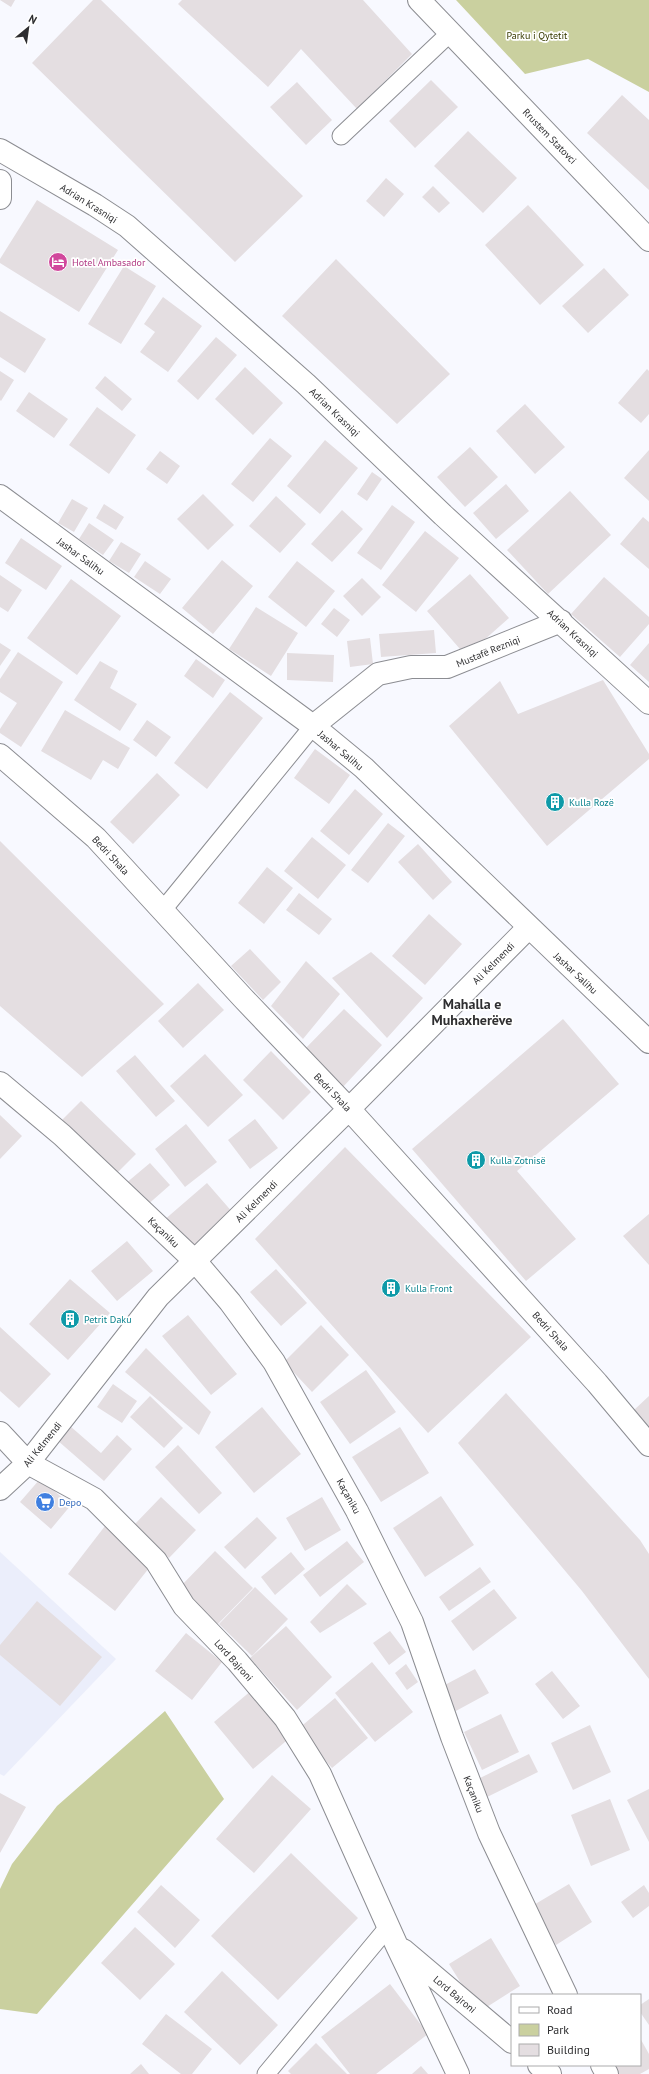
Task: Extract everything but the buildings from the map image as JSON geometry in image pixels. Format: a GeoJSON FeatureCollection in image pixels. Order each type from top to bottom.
{"type":"FeatureCollection","features":[{"type":"Feature","properties":{"kind":"street","name":"Rrustem Statovci"},"geometry":{"type":"LineString","coordinates":[[419,0],[649,240]]}},
{"type":"Feature","properties":{"kind":"street","name":"Adrian Krasniqi"},"geometry":{"type":"LineString","coordinates":[[0,150],[95,205],[127,226],[306,384],[443,515],[561,621],[649,703]]}},
{"type":"Feature","properties":{"kind":"street"},"geometry":{"type":"LineString","coordinates":[[0,181],[0,198]]}},
{"type":"Feature","properties":{"kind":"street","name":"Jashar Salihu"},"geometry":{"type":"LineString","coordinates":[[0,496],[313,726],[364,768],[528,928],[649,1042]]}},
{"type":"Feature","properties":{"kind":"street","name":"Mustafë Rezniqi"},"geometry":{"type":"LineString","coordinates":[[313,726],[378,674],[411,667],[447,667],[561,621]]}},
{"type":"Feature","properties":{"kind":"street","name":"Bedri Shala"},"geometry":{"type":"LineString","coordinates":[[0,755],[96,838],[162,911],[349,1109],[597,1383],[649,1445]]}},
{"type":"Feature","properties":{"kind":"street","name":"Ali Kelmendi"},"geometry":{"type":"LineString","coordinates":[[0,1489],[28,1463],[158,1297],[196,1262],[528,928]]}},
{"type":"Feature","properties":{"kind":"street","name":"Kaçaniku"},"geometry":{"type":"LineString","coordinates":[[0,1083],[62,1135],[196,1262],[230,1302],[274,1362],[357,1511],[412,1622],[452,1737],[489,1833],[566,1994]]}},
{"type":"Feature","properties":{"kind":"street","name":"Lord Bajroni"},"geometry":{"type":"LineString","coordinates":[[0,1433],[28,1463],[94,1499],[156,1561],[184,1606],[237,1661],[284,1718],[320,1774],[397,1946],[458,2074]]}},
{"type":"Feature","properties":{"kind":"street","name":"Lord Bajroni"},"geometry":{"type":"LineString","coordinates":[[397,1946],[511,2041]]}},
{"type":"Feature","properties":{"kind":"street"},"geometry":{"type":"LineString","coordinates":[[541,2066],[550,2074]]}},
{"type":"Feature","properties":{"kind":"lane"},"geometry":{"type":"LineString","coordinates":[[341,136],[450,33]]}},
{"type":"Feature","properties":{"kind":"lane"},"geometry":{"type":"LineString","coordinates":[[162,911],[313,726]]}},
{"type":"Feature","properties":{"kind":"lane"},"geometry":{"type":"LineString","coordinates":[[266,2074],[389,1926]]}},
{"type":"Feature","properties":{"kind":"shaded area"},"geometry":{"type":"Polygon","coordinates":[[[0,1552],[116,1659],[4,1776],[0,1774],[0,1552]]]}},
{"type":"Feature","properties":{"kind":"green space","name":"Parku i Qytetit"},"geometry":{"type":"Polygon","coordinates":[[[456,0],[649,0],[649,92],[588,59],[525,74],[456,0]]]}},
{"type":"Feature","properties":{"kind":"green space"},"geometry":{"type":"Polygon","coordinates":[[[165,1711],[224,1799],[37,2014],[0,2009],[0,1889],[12,1864],[57,1806],[165,1711]]]}},
{"type":"Feature","properties":{"kind":"place","name":"Hotel Ambasador"},"geometry":{"type":"Point","coordinates":[58,262]}},
{"type":"Feature","properties":{"kind":"place","name":"Kulla Rozë"},"geometry":{"type":"Point","coordinates":[555,802]}},
{"type":"Feature","properties":{"kind":"place","name":"Kulla Zotnisë"},"geometry":{"type":"Point","coordinates":[476,1160]}},
{"type":"Feature","properties":{"kind":"place","name":"Kulla Front"},"geometry":{"type":"Point","coordinates":[391,1288]}},
{"type":"Feature","properties":{"kind":"place","name":"Petrit Daku"},"geometry":{"type":"Point","coordinates":[70,1319]}},
{"type":"Feature","properties":{"kind":"place","name":"Depo"},"geometry":{"type":"Point","coordinates":[45,1502]}},
{"type":"Feature","properties":{"kind":"district","name":"Mahalla e Muhaxherëve"},"geometry":{"type":"Point","coordinates":[472,1012]}}]}
